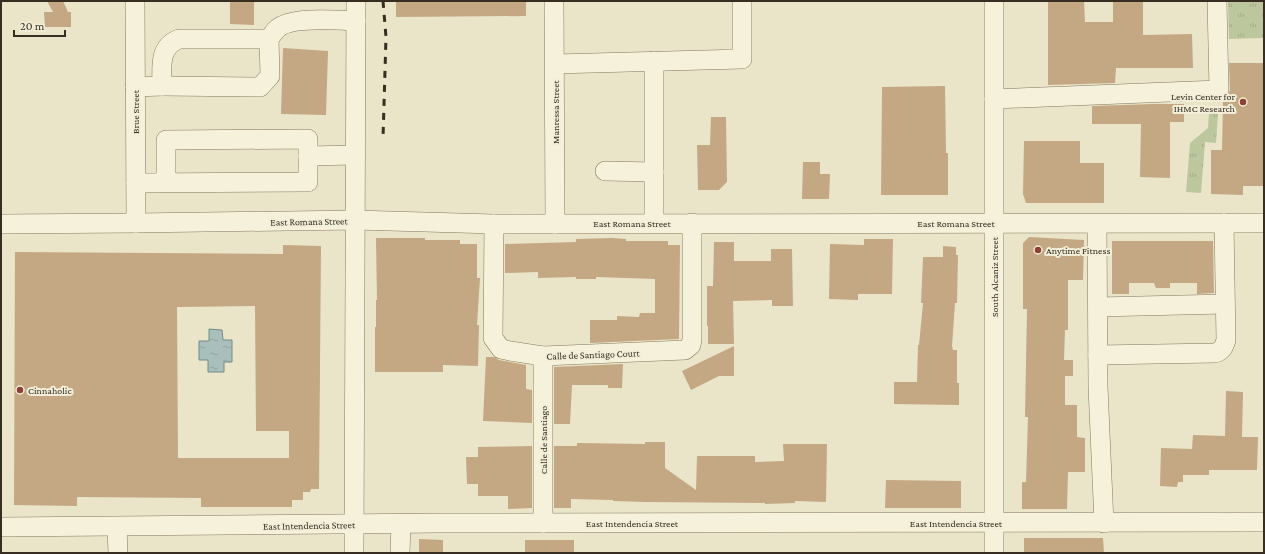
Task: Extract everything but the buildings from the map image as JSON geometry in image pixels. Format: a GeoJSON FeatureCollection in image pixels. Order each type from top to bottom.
{"type":"FeatureCollection","features":[{"type":"Feature","properties":{"kind":"street","name":"Brue Street"},"geometry":{"type":"LineString","coordinates":[[135,1],[136,223]]}},
{"type":"Feature","properties":{"kind":"street"},"geometry":{"type":"LineString","coordinates":[[354,553],[356,1]]}},
{"type":"Feature","properties":{"kind":"street","name":"Manressa Street"},"geometry":{"type":"LineString","coordinates":[[554,1],[555,224]]}},
{"type":"Feature","properties":{"kind":"street"},"geometry":{"type":"LineString","coordinates":[[555,64],[742,59],[742,1]]}},
{"type":"Feature","properties":{"kind":"street","name":"South Alcaniz Street"},"geometry":{"type":"LineString","coordinates":[[994,1],[994,553]]}},
{"type":"Feature","properties":{"kind":"street"},"geometry":{"type":"LineString","coordinates":[[994,99],[1219,90],[1217,1]]}},
{"type":"Feature","properties":{"kind":"street"},"geometry":{"type":"LineString","coordinates":[[135,87],[260,87],[270,76],[270,39],[277,28],[289,22],[310,20],[356,20]]}},
{"type":"Feature","properties":{"kind":"street"},"geometry":{"type":"LineString","coordinates":[[162,86],[163,60],[166,48],[172,42],[179,39],[270,39]]}},
{"type":"Feature","properties":{"kind":"street"},"geometry":{"type":"LineString","coordinates":[[654,61],[654,223]]}},
{"type":"Feature","properties":{"kind":"street"},"geometry":{"type":"LineString","coordinates":[[136,183],[166,183],[308,182],[308,139],[166,140],[166,183]]}},
{"type":"Feature","properties":{"kind":"street"},"geometry":{"type":"LineString","coordinates":[[308,156],[355,155]]}},
{"type":"Feature","properties":{"kind":"street"},"geometry":{"type":"LineString","coordinates":[[605,171],[654,172]]}},
{"type":"Feature","properties":{"kind":"street","name":"East Romana Street"},"geometry":{"type":"LineString","coordinates":[[1,224],[355,220],[494,224],[1264,223]]}},
{"type":"Feature","properties":{"kind":"street","name":"Calle de Santiago Court"},"geometry":{"type":"LineString","coordinates":[[494,224],[494,342],[502,348],[510,351],[543,356],[685,350],[691,346],[692,223]]}},
{"type":"Feature","properties":{"kind":"street"},"geometry":{"type":"LineString","coordinates":[[1098,354],[1215,353],[1220,351],[1226,340],[1224,223]]}},
{"type":"Feature","properties":{"kind":"street"},"geometry":{"type":"LineString","coordinates":[[1097,224],[1098,354],[1104,523]]}},
{"type":"Feature","properties":{"kind":"street"},"geometry":{"type":"LineString","coordinates":[[1098,307],[1225,304]]}},
{"type":"Feature","properties":{"kind":"street","name":"Calle de Santiago"},"geometry":{"type":"LineString","coordinates":[[543,356],[543,524]]}},
{"type":"Feature","properties":{"kind":"street","name":"East Intendencia Street"},"geometry":{"type":"LineString","coordinates":[[1,527],[401,524],[1264,522]]}},
{"type":"Feature","properties":{"kind":"street"},"geometry":{"type":"LineString","coordinates":[[400,553],[401,524]]}},
{"type":"Feature","properties":{"kind":"street"},"geometry":{"type":"LineString","coordinates":[[117,527],[118,553]]}},
{"type":"Feature","properties":{"kind":"green space"},"geometry":{"type":"Polygon","coordinates":[[[1228,1],[1264,1],[1264,38],[1229,39],[1228,1]]]}},
{"type":"Feature","properties":{"kind":"green space"},"geometry":{"type":"Polygon","coordinates":[[[1209,113],[1218,114],[1216,143],[1205,142],[1201,193],[1186,192],[1190,143],[1208,128],[1209,113]]]}},
{"type":"Feature","properties":{"kind":"water"},"geometry":{"type":"Polygon","coordinates":[[[209,329],[222,330],[223,340],[232,340],[232,362],[224,362],[224,372],[208,372],[208,360],[199,360],[199,341],[209,341],[209,329]]]}},
{"type":"Feature","properties":{"kind":"railway"},"geometry":{"type":"LineString","coordinates":[[383,1],[386,37],[383,138]]}},
{"type":"Feature","properties":{"kind":"place","name":"Levin Center for IHMC Research"},"geometry":{"type":"Point","coordinates":[1243,102]}},
{"type":"Feature","properties":{"kind":"place","name":"Anytime Fitness"},"geometry":{"type":"Point","coordinates":[1038,250]}},
{"type":"Feature","properties":{"kind":"place","name":"Cinnaholic"},"geometry":{"type":"Point","coordinates":[20,390]}}]}
